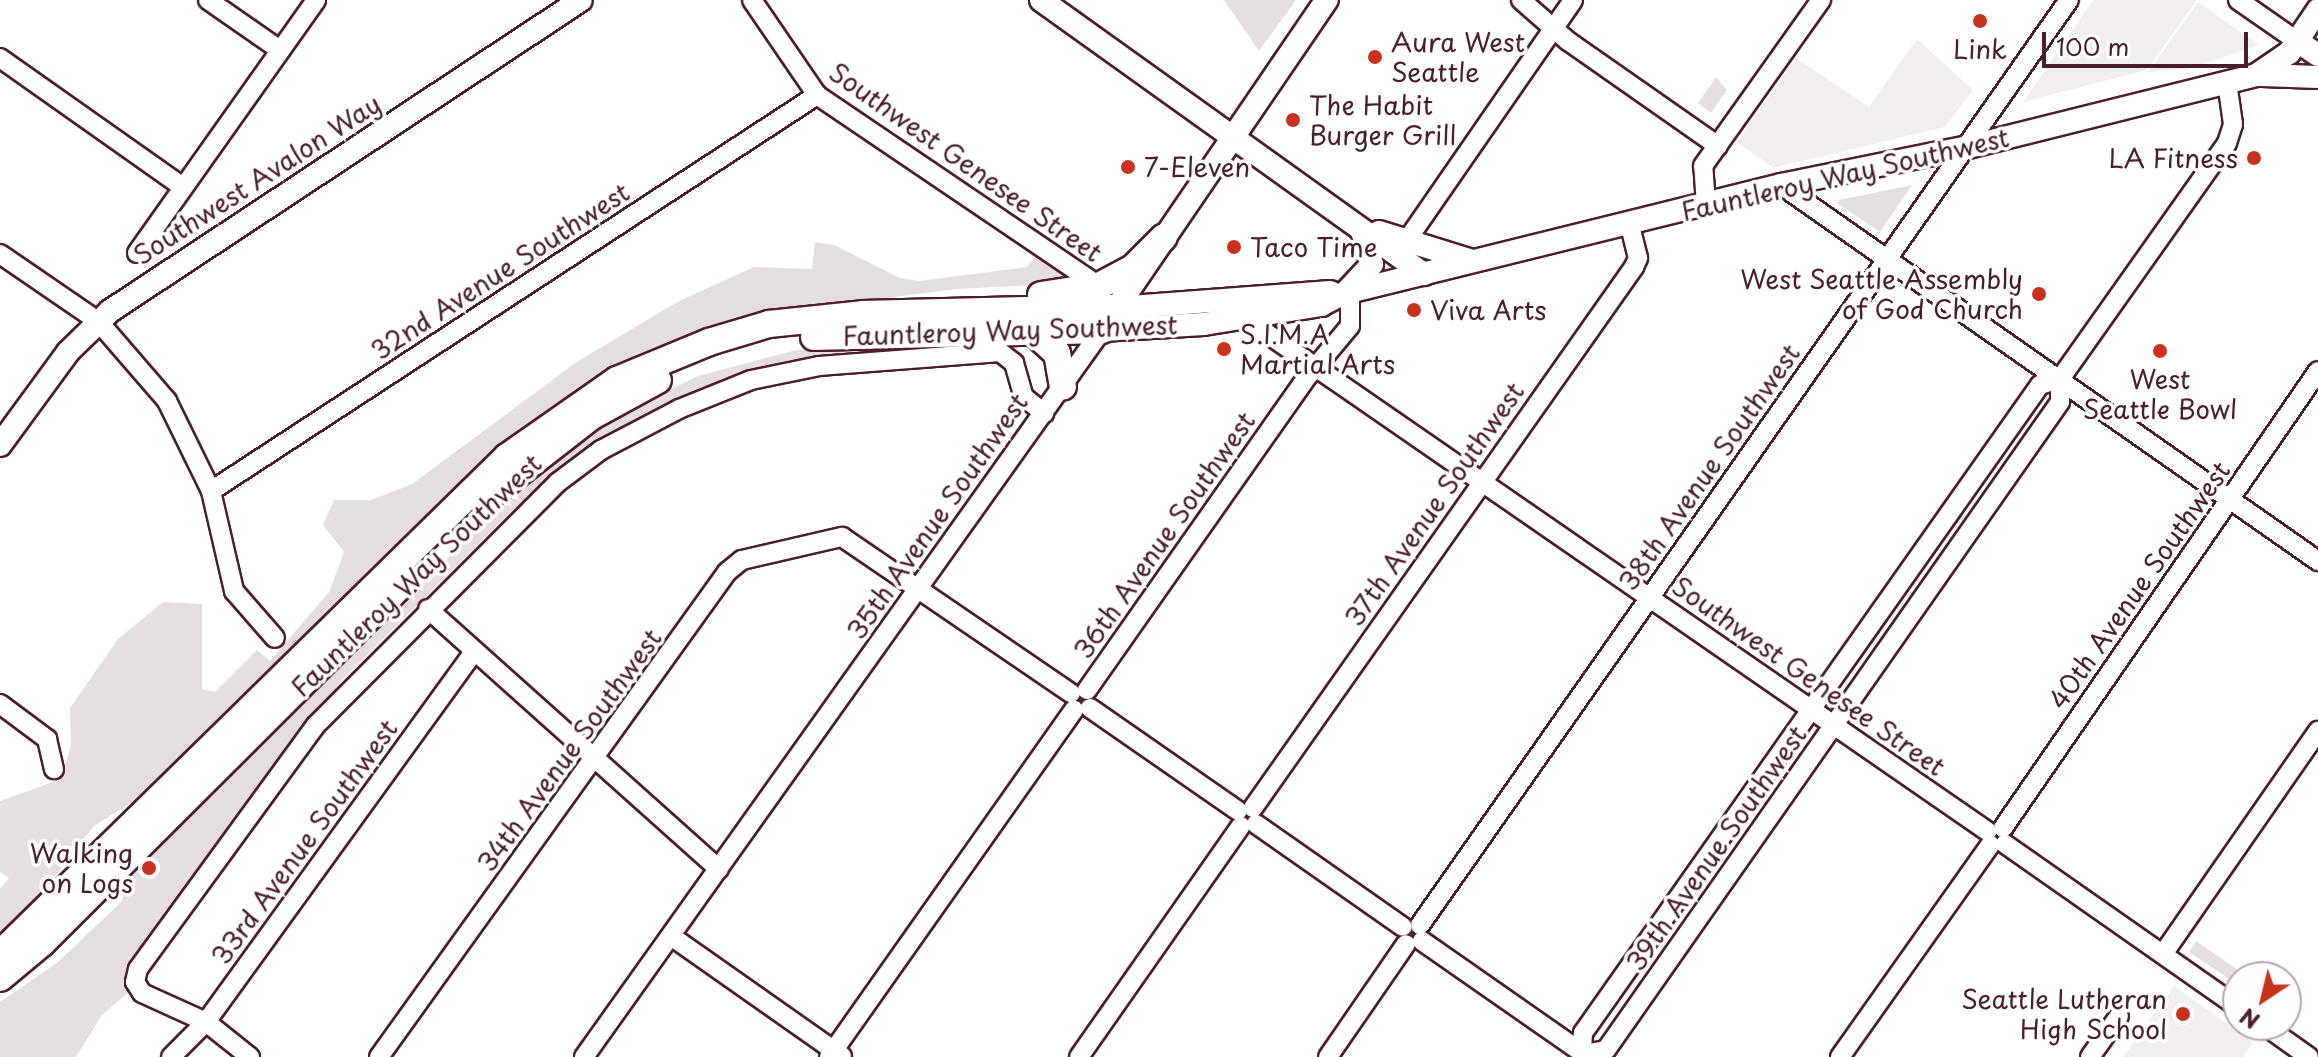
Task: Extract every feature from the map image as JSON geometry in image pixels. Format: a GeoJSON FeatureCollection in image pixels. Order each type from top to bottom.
{"type":"FeatureCollection","features":[{"type":"Feature","properties":{"kind":"highway"},"geometry":{"type":"LineString","coordinates":[[941,311],[995,298],[1099,286],[1134,267],[1164,237]]}},
{"type":"Feature","properties":{"kind":"highway","name":"Fauntleroy Way Southwest"},"geometry":{"type":"LineString","coordinates":[[0,954],[507,457],[563,414],[617,380],[741,330],[864,314],[1117,308]]}},
{"type":"Feature","properties":{"kind":"highway"},"geometry":{"type":"LineString","coordinates":[[1030,329],[1057,353],[1063,386]]}},
{"type":"Feature","properties":{"kind":"highway","name":"Fauntleroy Way Southwest"},"geometry":{"type":"LineString","coordinates":[[0,978],[42,943],[479,506],[592,416],[705,360],[772,342],[834,334],[1102,330]]}},
{"type":"Feature","properties":{"kind":"main road","name":"Southwest Avalon Way"},"geometry":{"type":"LineString","coordinates":[[0,445],[68,352],[98,321],[581,0]]}},
{"type":"Feature","properties":{"kind":"main road"},"geometry":{"type":"LineString","coordinates":[[1041,0],[1353,224],[1397,246],[1477,262]]}},
{"type":"Feature","properties":{"kind":"main road","name":"35th Avenue Southwest"},"geometry":{"type":"LineString","coordinates":[[1102,330],[1327,0]]}},
{"type":"Feature","properties":{"kind":"main road","name":"Fauntleroy Way Southwest"},"geometry":{"type":"LineString","coordinates":[[1117,308],[1348,292],[1630,225],[1781,185],[1968,147],[2256,75],[2276,65],[2318,10]]}},
{"type":"Feature","properties":{"kind":"main road"},"geometry":{"type":"LineString","coordinates":[[2297,41],[2318,55]]}},
{"type":"Feature","properties":{"kind":"main road"},"geometry":{"type":"LineString","coordinates":[[2256,75],[2318,77]]}},
{"type":"Feature","properties":{"kind":"main road"},"geometry":{"type":"LineString","coordinates":[[1348,292],[1372,264],[1353,224]]}},
{"type":"Feature","properties":{"kind":"main road"},"geometry":{"type":"LineString","coordinates":[[1397,246],[1424,274]]}},
{"type":"Feature","properties":{"kind":"main road","name":"Fauntleroy Way Southwest"},"geometry":{"type":"LineString","coordinates":[[1102,330],[1246,319],[1321,305],[1348,292]]}},
{"type":"Feature","properties":{"kind":"street"},"geometry":{"type":"LineString","coordinates":[[208,0],[280,50]]}},
{"type":"Feature","properties":{"kind":"street"},"geometry":{"type":"LineString","coordinates":[[137,253],[316,0]]}},
{"type":"Feature","properties":{"kind":"street","name":"Southwest Genesee Street"},"geometry":{"type":"LineString","coordinates":[[752,0],[817,95],[1024,239],[1099,286]]}},
{"type":"Feature","properties":{"kind":"street"},"geometry":{"type":"LineString","coordinates":[[1521,0],[1718,146]]}},
{"type":"Feature","properties":{"kind":"street"},"geometry":{"type":"LineString","coordinates":[[1397,246],[1573,0]]}},
{"type":"Feature","properties":{"kind":"street"},"geometry":{"type":"LineString","coordinates":[[1706,205],[1701,177],[1718,146],[1821,0]]}},
{"type":"Feature","properties":{"kind":"street","name":"38th Avenue Southwest"},"geometry":{"type":"LineString","coordinates":[[1328,1057],[2069,0]]}},
{"type":"Feature","properties":{"kind":"street"},"geometry":{"type":"LineString","coordinates":[[2238,0],[2297,41]]}},
{"type":"Feature","properties":{"kind":"street"},"geometry":{"type":"LineString","coordinates":[[0,58],[183,187]]}},
{"type":"Feature","properties":{"kind":"street","name":"39th Avenue Southwest"},"geometry":{"type":"LineString","coordinates":[[2060,379],[2040,385],[1583,1033],[1585,1056],[1606,1050],[2060,402],[2060,379],[2227,143],[2233,124],[2227,82]]}},
{"type":"Feature","properties":{"kind":"street","name":"32nd Avenue Southwest"},"geometry":{"type":"LineString","coordinates":[[211,491],[817,95]]}},
{"type":"Feature","properties":{"kind":"street"},"geometry":{"type":"LineString","coordinates":[[1781,185],[2318,561]]}},
{"type":"Feature","properties":{"kind":"street","name":"37th Avenue Southwest"},"geometry":{"type":"LineString","coordinates":[[1079,1057],[1634,267],[1638,258],[1630,225]]}},
{"type":"Feature","properties":{"kind":"street"},"geometry":{"type":"LineString","coordinates":[[0,254],[98,321],[131,353],[167,401],[211,491],[234,591],[275,638]]}},
{"type":"Feature","properties":{"kind":"street","name":"36th Avenue Southwest"},"geometry":{"type":"LineString","coordinates":[[836,1055],[1308,376],[1320,366],[1353,320],[1348,292]]}},
{"type":"Feature","properties":{"kind":"street","name":"Southwest Genesee Street"},"geometry":{"type":"LineString","coordinates":[[1246,319],[1320,366],[1483,479],[2222,996]]}},
{"type":"Feature","properties":{"kind":"street","name":"35th Avenue Southwest"},"geometry":{"type":"LineString","coordinates":[[584,1057],[921,589],[1102,330]]}},
{"type":"Feature","properties":{"kind":"street","name":"Fauntleroy Way Southwest"},"geometry":{"type":"LineString","coordinates":[[206,1022],[151,1000],[135,982],[138,969],[316,725],[508,527],[601,450],[751,380],[833,364],[994,351],[1011,358],[1020,391],[1044,413]]}},
{"type":"Feature","properties":{"kind":"street","name":"40th Avenue Southwest"},"geometry":{"type":"LineString","coordinates":[[1840,1057],[2318,371]]}},
{"type":"Feature","properties":{"kind":"street","name":"34th Avenue Southwest"},"geometry":{"type":"LineString","coordinates":[[379,1057],[596,759],[727,572],[760,553],[842,537],[921,589]]}},
{"type":"Feature","properties":{"kind":"street"},"geometry":{"type":"LineString","coordinates":[[921,589],[1585,1056]]}},
{"type":"Feature","properties":{"kind":"street"},"geometry":{"type":"LineString","coordinates":[[428,609],[719,869]]}},
{"type":"Feature","properties":{"kind":"street","name":"33rd Avenue Southwest"},"geometry":{"type":"LineString","coordinates":[[171,1057],[206,1022],[474,652]]}},
{"type":"Feature","properties":{"kind":"street"},"geometry":{"type":"LineString","coordinates":[[0,704],[47,739],[54,769]]}},
{"type":"Feature","properties":{"kind":"street"},"geometry":{"type":"LineString","coordinates":[[2163,954],[2318,731]]}},
{"type":"Feature","properties":{"kind":"street"},"geometry":{"type":"LineString","coordinates":[[671,936],[836,1055]]}},
{"type":"Feature","properties":{"kind":"street"},"geometry":{"type":"LineString","coordinates":[[2090,1057],[2119,1016]]}},
{"type":"Feature","properties":{"kind":"street"},"geometry":{"type":"LineString","coordinates":[[206,1022],[250,1057]]}},
{"type":"Feature","properties":{"kind":"street"},"geometry":{"type":"LineString","coordinates":[[2286,1041],[2309,1057]]}},
{"type":"Feature","properties":{"kind":"shaded area"},"geometry":{"type":"Polygon","coordinates":[[[1224,0],[1296,0],[1259,51],[1224,0]]]}},
{"type":"Feature","properties":{"kind":"shaded area"},"geometry":{"type":"Polygon","coordinates":[[[2093,0],[2197,0],[2147,70],[2023,102],[2093,0]]]}},
{"type":"Feature","properties":{"kind":"shaded area"},"geometry":{"type":"Polygon","coordinates":[[[2198,2],[2259,45],[2187,69],[2148,72],[2198,2]]]}},
{"type":"Feature","properties":{"kind":"shaded area"},"geometry":{"type":"Polygon","coordinates":[[[1917,39],[1973,90],[1945,127],[1773,168],[1737,142],[1796,58],[1869,107],[1917,39]]]}},
{"type":"Feature","properties":{"kind":"shaded area"},"geometry":{"type":"Polygon","coordinates":[[[1716,77],[1727,90],[1711,113],[1698,103],[1716,77]]]}},
{"type":"Feature","properties":{"kind":"shaded area"},"geometry":{"type":"Polygon","coordinates":[[[1912,185],[1880,232],[1838,204],[1839,200],[1912,185]]]}},
{"type":"Feature","properties":{"kind":"shaded area"},"geometry":{"type":"Polygon","coordinates":[[[815,242],[834,245],[900,278],[919,281],[1027,267],[1038,253],[1080,283],[957,289],[768,313],[671,343],[612,371],[500,448],[142,796],[94,826],[35,902],[0,934],[0,889],[9,878],[0,872],[0,801],[61,779],[71,746],[70,708],[118,639],[163,602],[202,604],[202,689],[215,692],[257,650],[270,661],[329,592],[344,552],[323,525],[334,500],[371,500],[412,484],[578,361],[679,301],[754,267],[812,269],[815,242]]]}},
{"type":"Feature","properties":{"kind":"shaded area"},"geometry":{"type":"Polygon","coordinates":[[[1014,342],[798,362],[703,389],[607,436],[514,509],[342,680],[133,964],[125,979],[129,992],[102,1015],[76,1057],[0,1057],[0,1002],[58,962],[121,902],[133,875],[504,501],[599,424],[698,376],[796,350],[1014,342]]]}},
{"type":"Feature","properties":{"kind":"shaded area"},"geometry":{"type":"Polygon","coordinates":[[[2196,941],[2225,961],[2222,961],[2222,974],[2189,952],[2196,941]]]}},
{"type":"Feature","properties":{"kind":"shaded area","name":"Seattle Lutheran High School"},"geometry":{"type":"Polygon","coordinates":[[[2174,986],[2222,1020],[2222,1041],[2253,1042],[2243,1057],[2123,1057],[2174,986]]]}},
{"type":"Feature","properties":{"kind":"place","name":"Link"},"geometry":{"type":"Point","coordinates":[1980,21]}},
{"type":"Feature","properties":{"kind":"place","name":"Aura West Seattle"},"geometry":{"type":"Point","coordinates":[1375,57]}},
{"type":"Feature","properties":{"kind":"place","name":"The Habit Burger Grill"},"geometry":{"type":"Point","coordinates":[1293,120]}},
{"type":"Feature","properties":{"kind":"place","name":"LA Fitness"},"geometry":{"type":"Point","coordinates":[2254,158]}},
{"type":"Feature","properties":{"kind":"place","name":"7-Eleven"},"geometry":{"type":"Point","coordinates":[1128,167]}},
{"type":"Feature","properties":{"kind":"place","name":"Taco Time"},"geometry":{"type":"Point","coordinates":[1234,247]}},
{"type":"Feature","properties":{"kind":"place","name":"West Seattle Assembly of God Church"},"geometry":{"type":"Point","coordinates":[2039,294]}},
{"type":"Feature","properties":{"kind":"place","name":"Viva Arts"},"geometry":{"type":"Point","coordinates":[1414,310]}},
{"type":"Feature","properties":{"kind":"place","name":"S.I.M.A Martial Arts"},"geometry":{"type":"Point","coordinates":[1224,349]}},
{"type":"Feature","properties":{"kind":"place","name":"West Seattle Bowl"},"geometry":{"type":"Point","coordinates":[2160,351]}},
{"type":"Feature","properties":{"kind":"place","name":"Walking on Logs"},"geometry":{"type":"Point","coordinates":[149,868]}},
{"type":"Feature","properties":{"kind":"place","name":"Seattle Lutheran High School"},"geometry":{"type":"Point","coordinates":[2183,1014]}}]}
